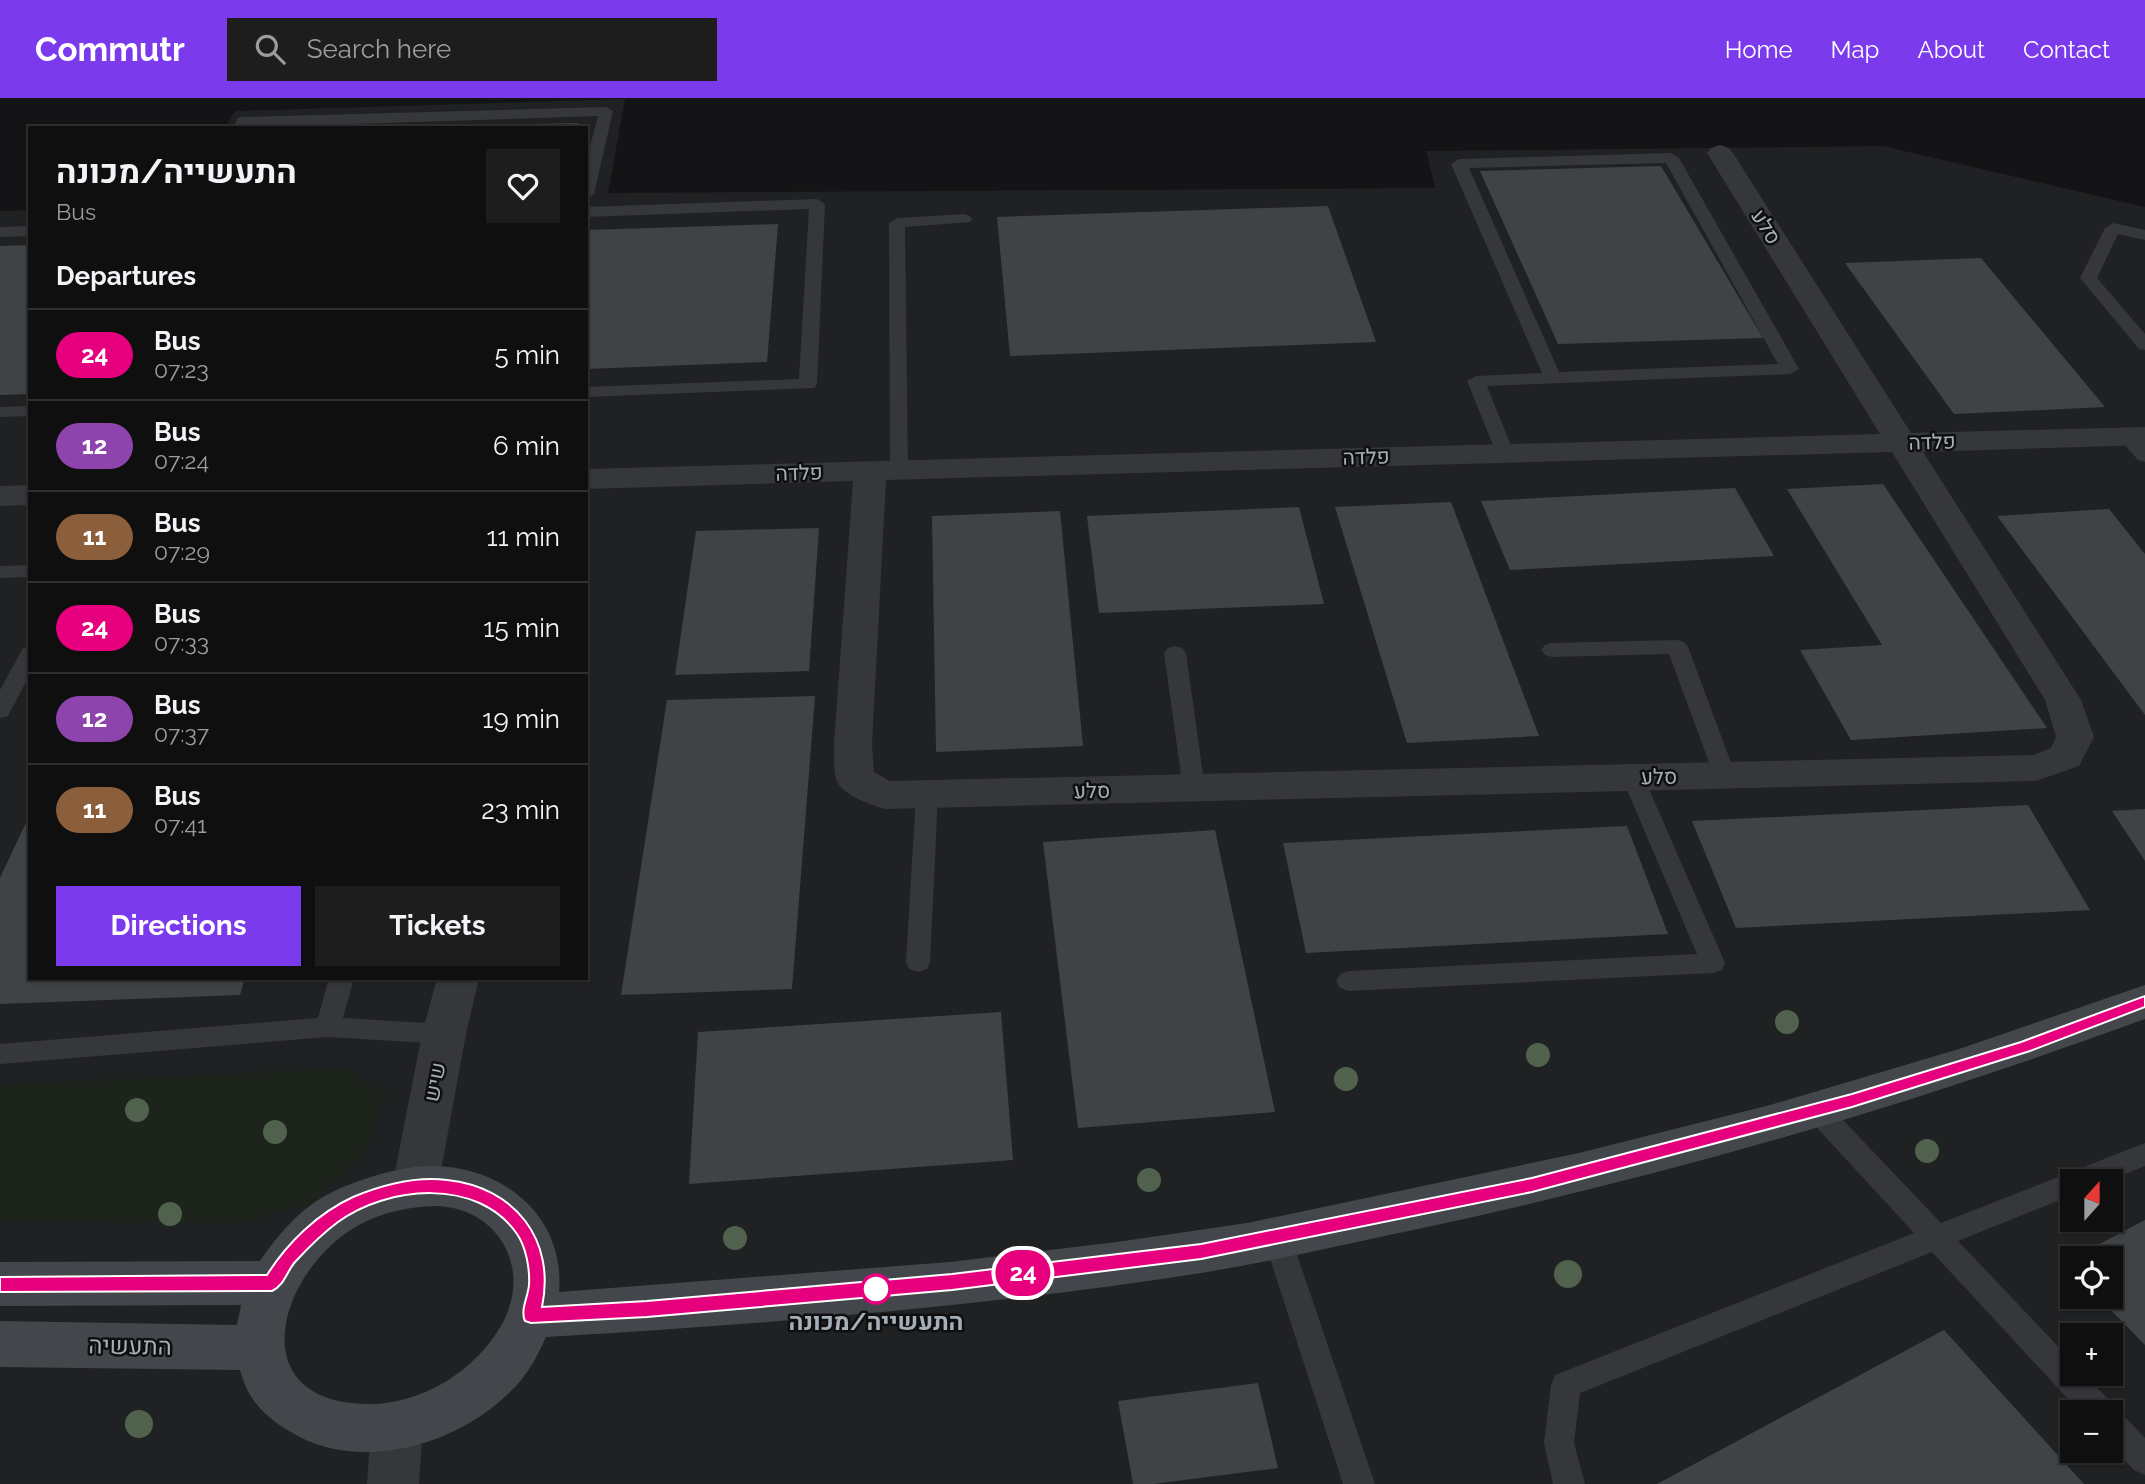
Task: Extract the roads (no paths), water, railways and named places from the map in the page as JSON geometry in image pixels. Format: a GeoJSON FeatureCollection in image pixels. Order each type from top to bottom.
{"type":"FeatureCollection","features":[{"type":"Feature","properties":{"kind":"street","name":"סלע"},"geometry":{"type":"LineString","coordinates":[[884,471],[853,744],[855,779],[884,795],[2036,768],[2066,757],[2075,737],[2063,700],[1720,153]]}},
{"type":"Feature","properties":{"kind":"street","name":"פלדה"},"geometry":{"type":"LineString","coordinates":[[588,485],[884,471],[1505,453],[1903,443],[2139,443]]}},
{"type":"Feature","properties":{"kind":"street"},"geometry":{"type":"LineString","coordinates":[[0,496],[28,495]]}},
{"type":"Feature","properties":{"kind":"street","name":"שיש"},"geometry":{"type":"LineString","coordinates":[[415,1187],[444,1034],[458,980]]}},
{"type":"Feature","properties":{"kind":"street"},"geometry":{"type":"LineString","coordinates":[[531,1315],[647,1309],[952,1282],[1201,1251],[1277,1237],[1532,1185],[1818,1110],[2025,1047],[2145,1002]]}},
{"type":"Feature","properties":{"kind":"street"},"geometry":{"type":"LineString","coordinates":[[415,1187],[448,1187],[478,1195],[504,1209],[523,1229],[535,1255],[538,1285],[531,1315],[517,1346],[494,1374],[466,1396],[432,1415],[397,1426],[363,1429],[331,1425],[302,1414],[280,1397],[265,1374],[259,1348],[263,1305],[272,1283],[287,1258],[332,1217],[386,1192],[415,1187]]}},
{"type":"Feature","properties":{"kind":"street"},"geometry":{"type":"LineString","coordinates":[[0,1284],[272,1283]]}},
{"type":"Feature","properties":{"kind":"street","name":"התעשיה"},"geometry":{"type":"LineString","coordinates":[[0,1344],[259,1348]]}},
{"type":"Feature","properties":{"kind":"street"},"geometry":{"type":"LineString","coordinates":[[393,1484],[397,1426]]}},
{"type":"Feature","properties":{"kind":"lane"},"geometry":{"type":"LineString","coordinates":[[241,126],[243,121],[606,111],[588,186]]}},
{"type":"Feature","properties":{"kind":"lane"},"geometry":{"type":"LineString","coordinates":[[1505,453],[1476,381],[1790,369],[1671,158],[1458,164],[1553,378]]}},
{"type":"Feature","properties":{"kind":"lane"},"geometry":{"type":"LineString","coordinates":[[588,212],[817,204],[808,384],[588,393]]}},
{"type":"Feature","properties":{"kind":"lane"},"geometry":{"type":"LineString","coordinates":[[884,471],[897,223],[964,219]]}},
{"type":"Feature","properties":{"kind":"lane"},"geometry":{"type":"LineString","coordinates":[[2145,236],[2113,228],[2088,278],[2145,345]]}},
{"type":"Feature","properties":{"kind":"lane"},"geometry":{"type":"LineString","coordinates":[[0,232],[28,232]]}},
{"type":"Feature","properties":{"kind":"lane"},"geometry":{"type":"LineString","coordinates":[[0,412],[28,411]]}},
{"type":"Feature","properties":{"kind":"lane"},"geometry":{"type":"LineString","coordinates":[[0,572],[28,571]]}},
{"type":"Feature","properties":{"kind":"lane"},"geometry":{"type":"LineString","coordinates":[[1552,649],[1677,647],[1724,776]]}},
{"type":"Feature","properties":{"kind":"lane"},"geometry":{"type":"LineString","coordinates":[[1175,653],[1194,789]]}},
{"type":"Feature","properties":{"kind":"lane"},"geometry":{"type":"LineString","coordinates":[[0,711],[28,657]]}},
{"type":"Feature","properties":{"kind":"lane"},"geometry":{"type":"LineString","coordinates":[[1349,981],[1713,963],[1633,778]]}},
{"type":"Feature","properties":{"kind":"lane"},"geometry":{"type":"LineString","coordinates":[[918,962],[927,795]]}},
{"type":"Feature","properties":{"kind":"lane"},"geometry":{"type":"LineString","coordinates":[[328,1027],[341,980]]}},
{"type":"Feature","properties":{"kind":"lane"},"geometry":{"type":"LineString","coordinates":[[0,1054],[328,1027],[444,1034]]}},
{"type":"Feature","properties":{"kind":"lane"},"geometry":{"type":"LineString","coordinates":[[1818,1110],[2089,1400]]}},
{"type":"Feature","properties":{"kind":"lane"},"geometry":{"type":"LineString","coordinates":[[2107,1169],[2145,1154]]}},
{"type":"Feature","properties":{"kind":"lane"},"geometry":{"type":"LineString","coordinates":[[1569,1484],[1559,1443],[1566,1385],[2060,1188]]}},
{"type":"Feature","properties":{"kind":"lane"},"geometry":{"type":"LineString","coordinates":[[1277,1237],[1359,1484]]}},
{"type":"Feature","properties":{"kind":"lane"},"geometry":{"type":"LineString","coordinates":[[2123,1437],[2145,1460]]}},
{"type":"Feature","properties":{"kind":"place","name":"התעשייה/מכונה"},"geometry":{"type":"Point","coordinates":[876,1289]}}]}
